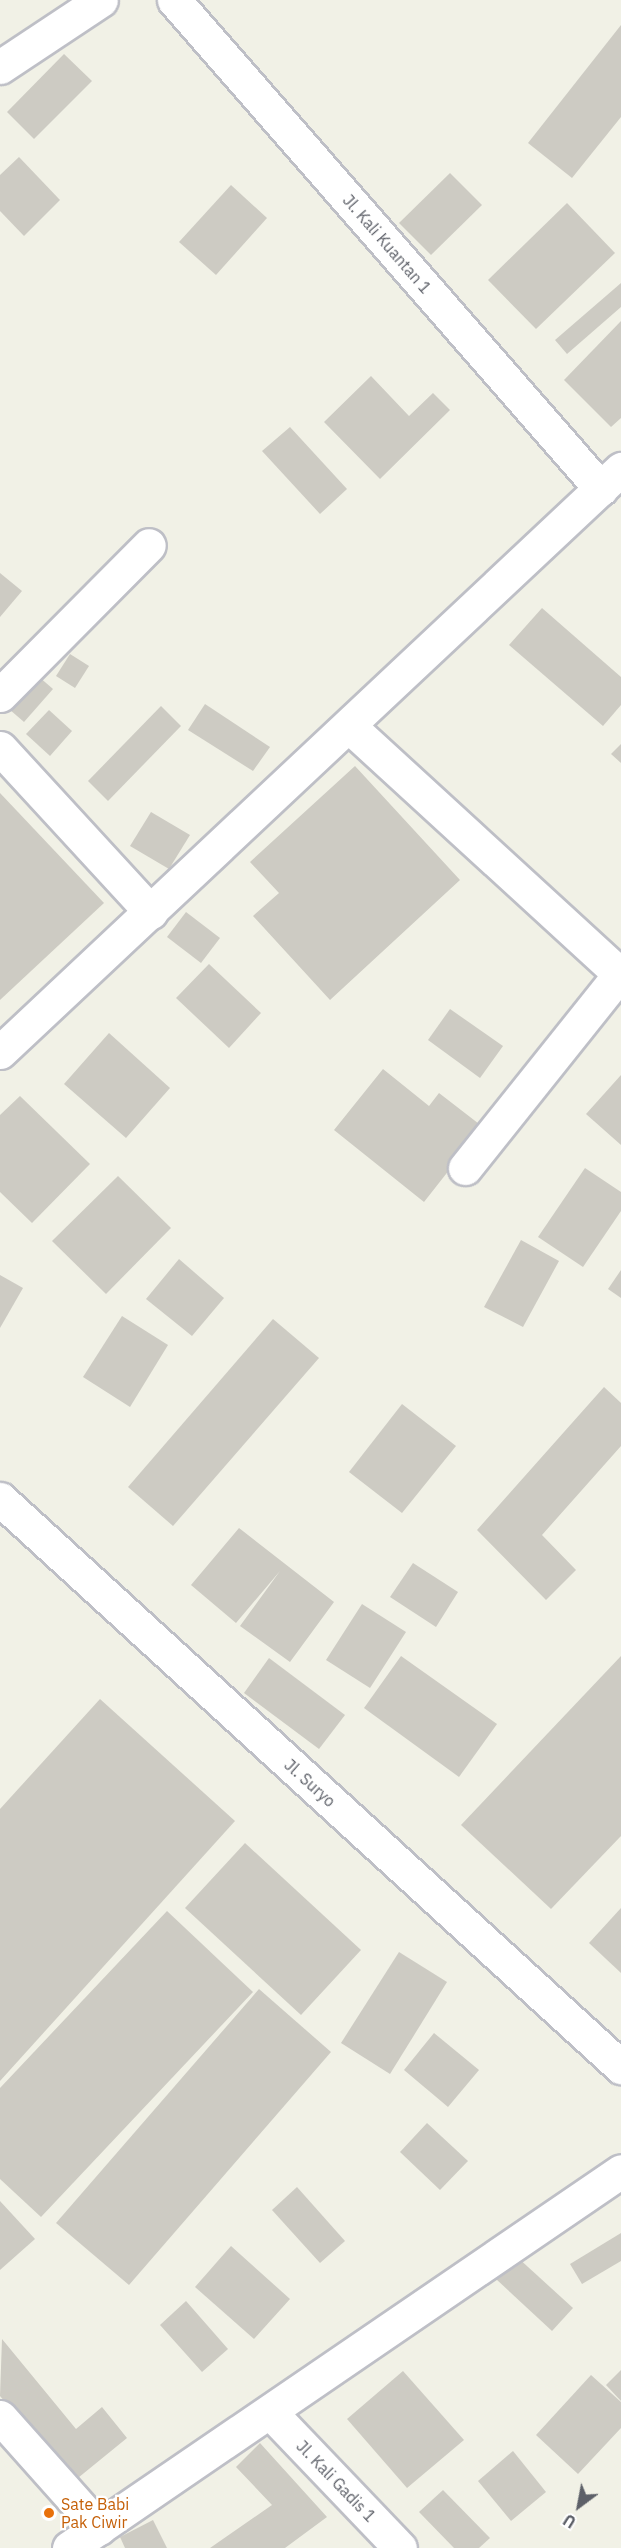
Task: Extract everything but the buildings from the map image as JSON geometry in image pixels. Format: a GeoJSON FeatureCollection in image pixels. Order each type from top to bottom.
{"type":"FeatureCollection","features":[{"type":"Feature","properties":{"kind":"street"},"geometry":{"type":"LineString","coordinates":[[0,67],[101,0]]}},
{"type":"Feature","properties":{"kind":"street","name":"Jl. Kali Kuantan 1"},"geometry":{"type":"LineString","coordinates":[[174,0],[611,479]]}},
{"type":"Feature","properties":{"kind":"street"},"geometry":{"type":"LineString","coordinates":[[0,1052],[611,479]]}},
{"type":"Feature","properties":{"kind":"street"},"geometry":{"type":"LineString","coordinates":[[0,695],[149,545]]}},
{"type":"Feature","properties":{"kind":"street"},"geometry":{"type":"LineString","coordinates":[[349,726],[621,975],[465,1168]]}},
{"type":"Feature","properties":{"kind":"street"},"geometry":{"type":"LineString","coordinates":[[0,748],[151,912]]}},
{"type":"Feature","properties":{"kind":"street","name":"Jl. Suryo"},"geometry":{"type":"LineString","coordinates":[[0,1499],[621,2067]]}},
{"type":"Feature","properties":{"kind":"street"},"geometry":{"type":"LineString","coordinates":[[69,2548],[272,2414],[621,2171]]}},
{"type":"Feature","properties":{"kind":"street","name":"Jl. Kali Gadis 1"},"geometry":{"type":"LineString","coordinates":[[272,2414],[400,2548]]}},
{"type":"Feature","properties":{"kind":"street"},"geometry":{"type":"LineString","coordinates":[[0,2417],[99,2528]]}},
{"type":"Feature","properties":{"kind":"place","name":"Sate Babi Pak Ciwir"},"geometry":{"type":"Point","coordinates":[49,2513]}}]}
